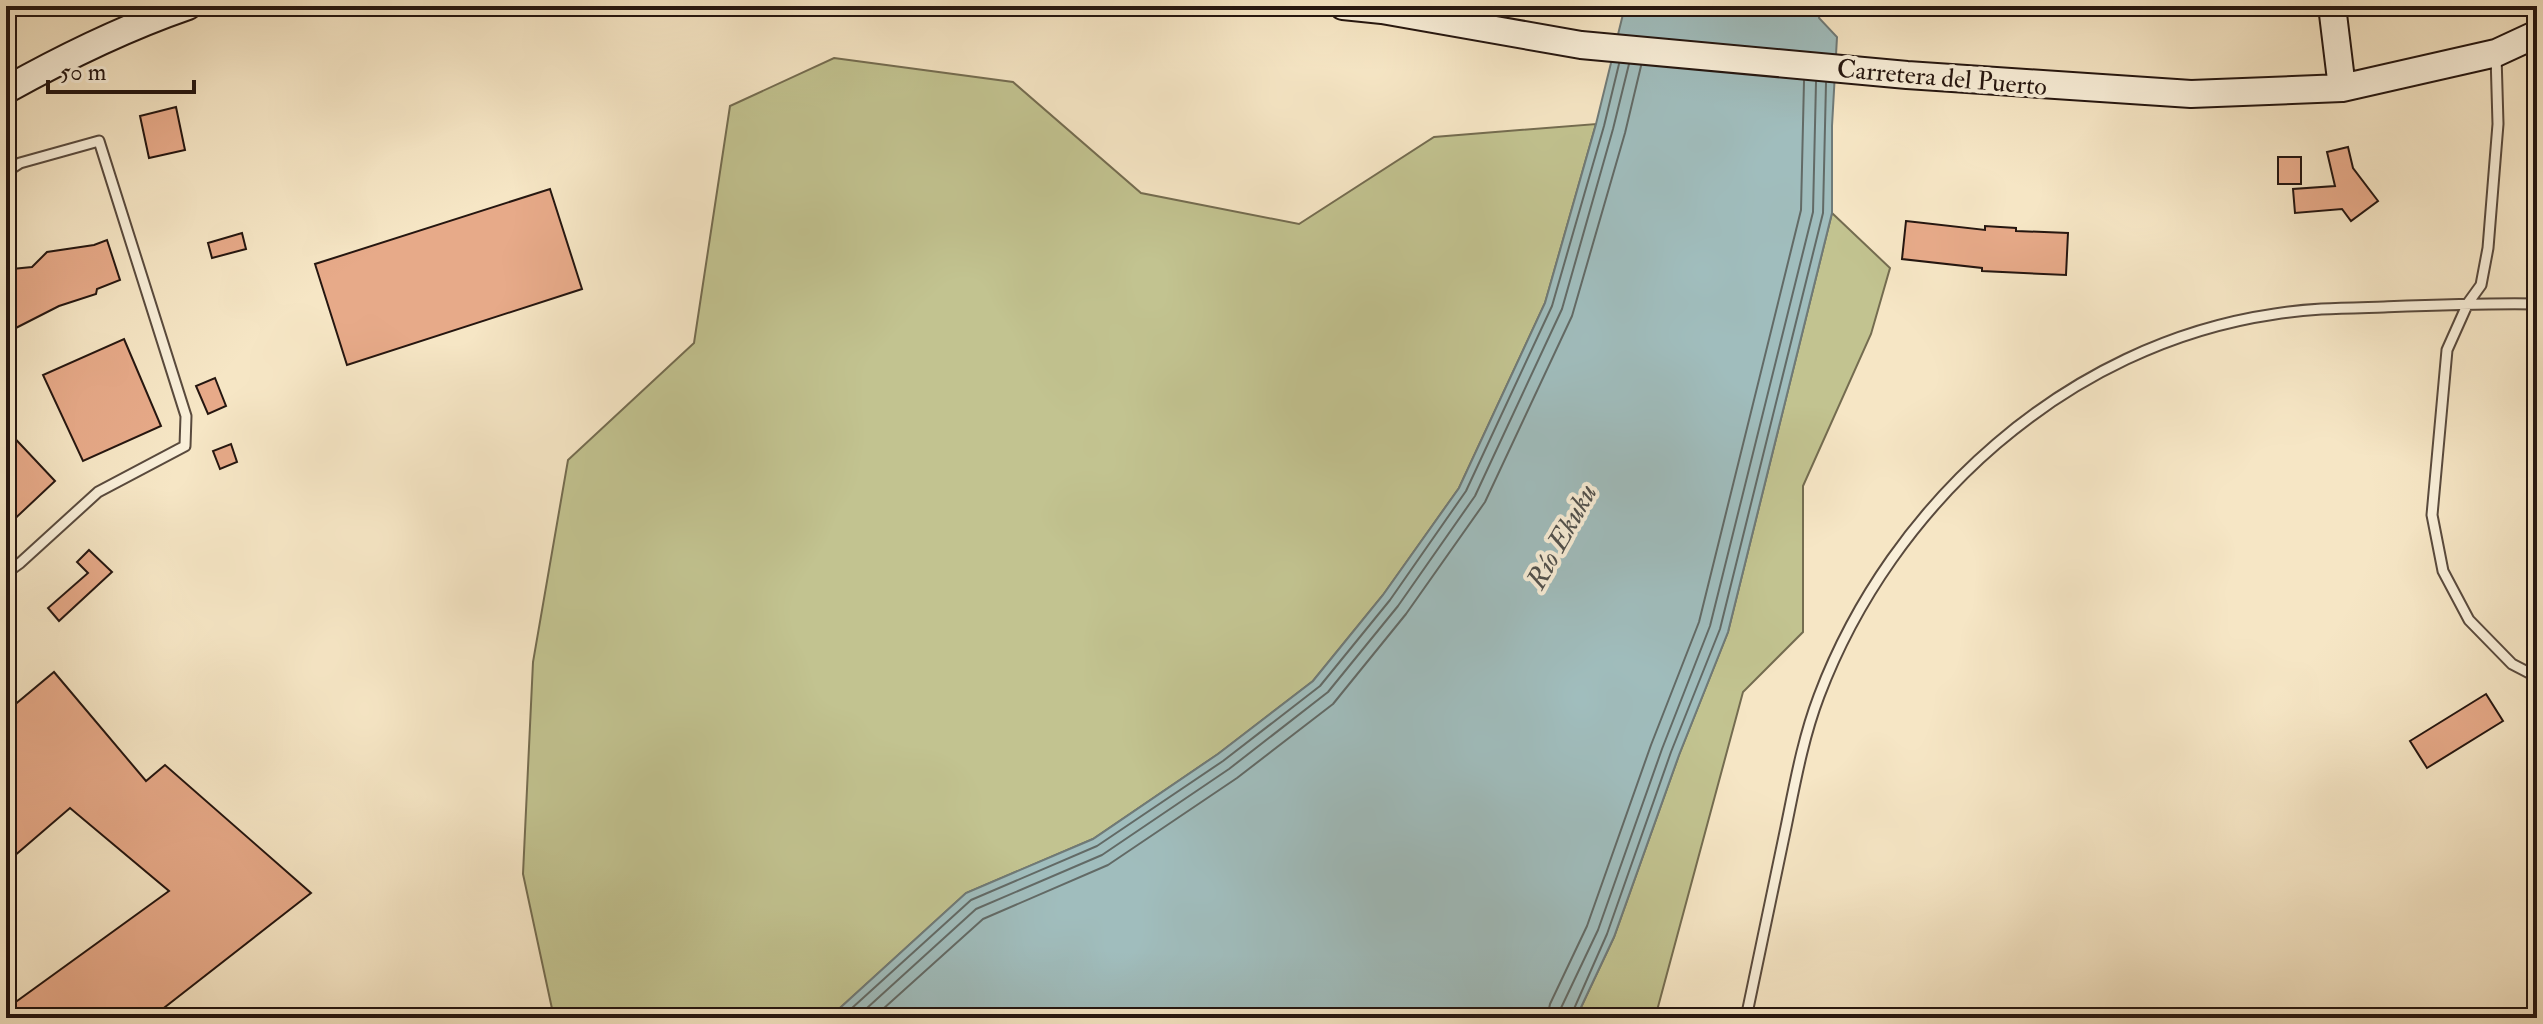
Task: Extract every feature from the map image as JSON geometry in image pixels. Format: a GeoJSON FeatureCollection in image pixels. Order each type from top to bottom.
{"type":"FeatureCollection","features":[{"type":"Feature","properties":{"kind":"main road"},"geometry":{"type":"LineString","coordinates":[[6,90],[61,59],[143,22],[188,6]]}},
{"type":"Feature","properties":{"kind":"main road","name":"Carretera del Puerto"},"geometry":{"type":"LineString","coordinates":[[1343,6],[1581,45],[1907,75],[2191,94],[2342,88],[2496,53],[2537,34]]}},
{"type":"Feature","properties":{"kind":"main road"},"geometry":{"type":"LineString","coordinates":[[2332,6],[2342,88]]}},
{"type":"Feature","properties":{"kind":"lane"},"geometry":{"type":"LineString","coordinates":[[2496,53],[2498,124],[2488,248],[2481,285],[2468,303],[2447,350],[2432,515],[2443,571],[2469,620],[2512,664],[2537,677]]}},
{"type":"Feature","properties":{"kind":"lane"},"geometry":{"type":"LineString","coordinates":[[6,172],[20,163],[99,141],[186,416],[185,446],[98,492],[6,573]]}},
{"type":"Feature","properties":{"kind":"lane"},"geometry":{"type":"LineString","coordinates":[[1746,1018],[1800,759],[1818,697],[1871,587],[1946,490],[2035,413],[2080,383],[2128,358],[2225,324],[2274,314],[2468,303],[2537,304]]}},
{"type":"Feature","properties":{"kind":"green space"},"geometry":{"type":"Polygon","coordinates":[[[834,58],[1013,82],[1141,193],[1299,224],[1434,137],[1596,124],[1545,303],[1459,488],[1383,595],[1313,681],[1218,754],[1093,839],[966,893],[829,1018],[554,1018],[523,874],[533,662],[568,460],[694,343],[730,106],[834,58]]]}},
{"type":"Feature","properties":{"kind":"green space"},"geometry":{"type":"Polygon","coordinates":[[[1832,213],[1890,268],[1871,334],[1803,486],[1803,632],[1743,692],[1655,1018],[1576,1018],[1614,937],[1679,755],[1728,632],[1832,213]]]}},
{"type":"Feature","properties":{"kind":"water","name":"Río Ekuku"},"geometry":{"type":"Polygon","coordinates":[[[1625,6],[1822,6],[1819,18],[1837,37],[1832,126],[1832,213],[1728,632],[1679,755],[1614,937],[1576,1018],[829,1018],[966,893],[1093,839],[1218,754],[1313,681],[1383,595],[1459,488],[1545,303],[1596,124],[1625,6]]]}},
{"type":"Feature","properties":{"kind":"building"},"geometry":{"type":"Polygon","coordinates":[[[176,107],[185,150],[149,158],[140,116],[176,107]]]}},
{"type":"Feature","properties":{"kind":"building"},"geometry":{"type":"Polygon","coordinates":[[[2348,147],[2353,168],[2378,201],[2351,221],[2342,209],[2295,213],[2293,189],[2335,186],[2327,152],[2348,147]]]}},
{"type":"Feature","properties":{"kind":"building"},"geometry":{"type":"Polygon","coordinates":[[[2278,157],[2301,157],[2301,184],[2278,184],[2278,157]]]}},
{"type":"Feature","properties":{"kind":"building"},"geometry":{"type":"Polygon","coordinates":[[[550,189],[582,289],[347,365],[315,264],[550,189]]]}},
{"type":"Feature","properties":{"kind":"building"},"geometry":{"type":"Polygon","coordinates":[[[1906,221],[1985,230],[1985,226],[2068,233],[2066,275],[1982,271],[1982,268],[1902,259],[1906,221]]]}},
{"type":"Feature","properties":{"kind":"building"},"geometry":{"type":"Polygon","coordinates":[[[242,233],[246,249],[212,258],[208,243],[242,233]]]}},
{"type":"Feature","properties":{"kind":"building"},"geometry":{"type":"Polygon","coordinates":[[[107,240],[120,280],[97,289],[96,294],[59,306],[6,333],[6,275],[12,269],[32,267],[47,252],[107,240]]]}},
{"type":"Feature","properties":{"kind":"building"},"geometry":{"type":"Polygon","coordinates":[[[124,339],[161,426],[83,461],[43,375],[124,339]]]}},
{"type":"Feature","properties":{"kind":"building"},"geometry":{"type":"Polygon","coordinates":[[[215,378],[226,406],[208,414],[196,386],[215,378]]]}},
{"type":"Feature","properties":{"kind":"building"},"geometry":{"type":"Polygon","coordinates":[[[6,429],[55,481],[6,527],[6,429]]]}},
{"type":"Feature","properties":{"kind":"building"},"geometry":{"type":"Polygon","coordinates":[[[231,444],[237,462],[220,469],[213,451],[231,444]]]}},
{"type":"Feature","properties":{"kind":"building"},"geometry":{"type":"Polygon","coordinates":[[[89,550],[112,572],[59,621],[48,608],[88,573],[77,562],[89,550]]]}},
{"type":"Feature","properties":{"kind":"building"},"geometry":{"type":"Polygon","coordinates":[[[54,672],[146,781],[165,765],[311,893],[151,1018],[6,1018],[6,1009],[169,891],[70,808],[6,863],[6,712],[54,672]]]}},
{"type":"Feature","properties":{"kind":"building"},"geometry":{"type":"Polygon","coordinates":[[[2486,694],[2503,721],[2427,768],[2410,741],[2486,694]]]}}]}
